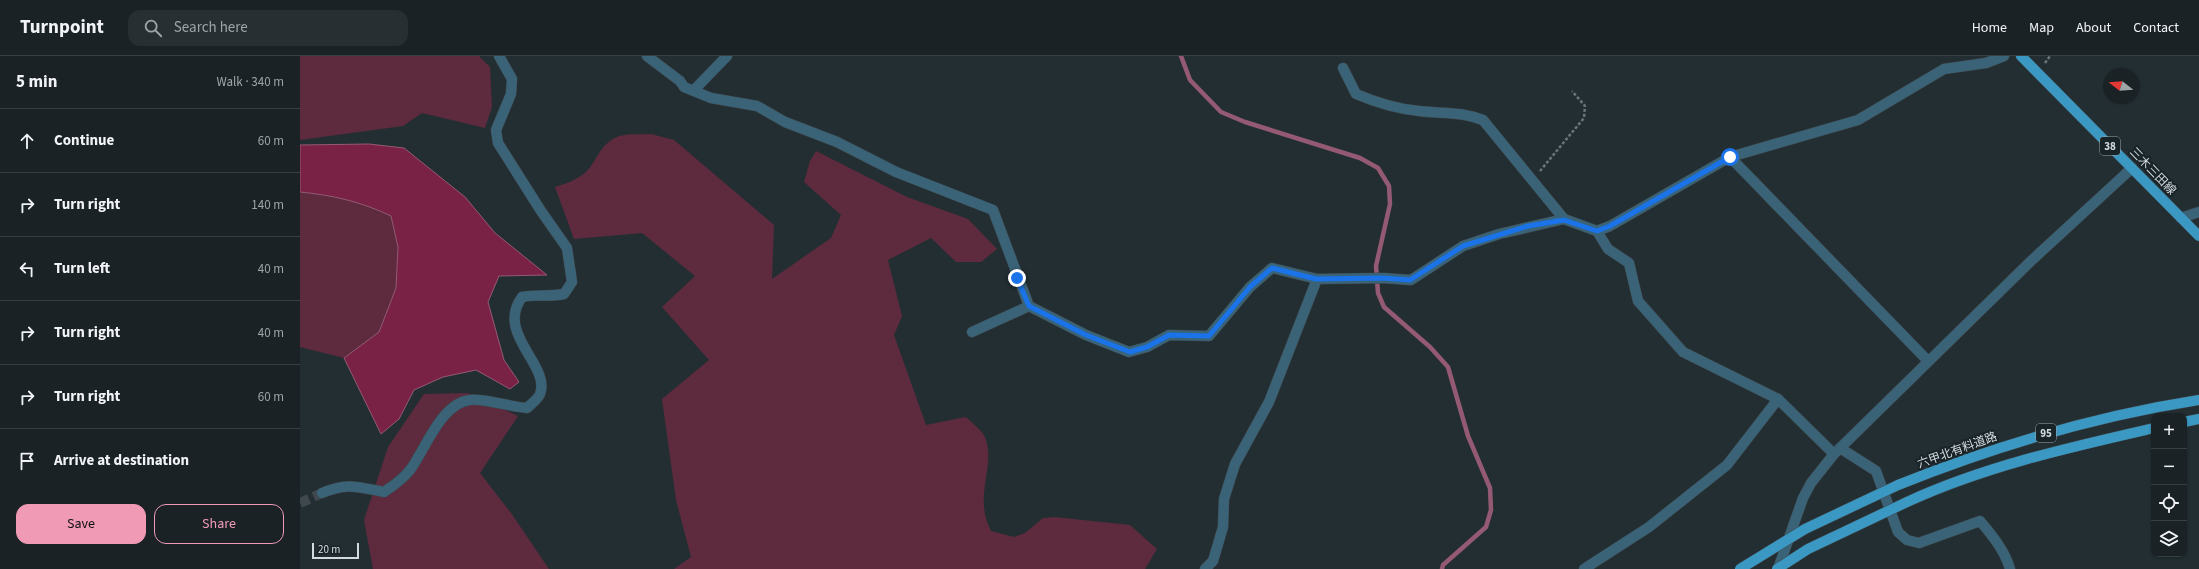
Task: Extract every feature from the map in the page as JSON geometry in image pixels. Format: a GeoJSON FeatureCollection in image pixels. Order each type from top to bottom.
{"type":"FeatureCollection","features":[{"type":"Feature","properties":{"kind":"main road","name":"三木三田線"},"geometry":{"type":"LineString","coordinates":[[2021,56],[2199,236]]}},
{"type":"Feature","properties":{"kind":"main road","name":"六甲北有料道路"},"geometry":{"type":"LineString","coordinates":[[1740,569],[1805,530],[1898,485],[1954,462],[2051,431],[2166,405],[2199,400]]}},
{"type":"Feature","properties":{"kind":"main road"},"geometry":{"type":"LineString","coordinates":[[2187,421],[2199,419]]}},
{"type":"Feature","properties":{"kind":"main road","name":"95"},"geometry":{"type":"LineString","coordinates":[[1777,569],[1808,549],[1942,486],[2054,451],[2151,429]]}},
{"type":"Feature","properties":{"kind":"street"},"geometry":{"type":"LineString","coordinates":[[322,494],[338,486],[352,486],[384,492],[398,482],[409,471],[441,419],[458,404],[470,400],[527,408],[539,395],[542,382],[514,322],[516,305],[522,297],[531,295],[549,297],[564,294],[572,282],[571,266],[567,248],[528,192],[498,143],[496,130],[511,94],[512,79],[499,56]]}},
{"type":"Feature","properties":{"kind":"street"},"geometry":{"type":"LineString","coordinates":[[647,56],[680,81],[684,87],[711,98],[757,106],[785,122],[837,142],[896,172],[993,210],[1029,306],[1086,335],[1130,352],[1147,347],[1169,335],[1209,336],[1250,287],[1272,268],[1316,279],[1383,278],[1410,280],[1463,246],[1514,230],[1564,220],[1597,231],[1610,226],[1730,157],[1858,120],[1944,69],[1986,63],[2004,56]]}},
{"type":"Feature","properties":{"kind":"street"},"geometry":{"type":"LineString","coordinates":[[694,90],[727,56]]}},
{"type":"Feature","properties":{"kind":"street"},"geometry":{"type":"LineString","coordinates":[[1343,68],[1356,94],[1375,102],[1418,111],[1466,113],[1483,120],[1564,220]]}},
{"type":"Feature","properties":{"kind":"street"},"geometry":{"type":"LineString","coordinates":[[1730,157],[1928,361]]}},
{"type":"Feature","properties":{"kind":"street"},"geometry":{"type":"LineString","coordinates":[[1777,569],[1803,498],[1811,483],[1837,451],[2031,261],[2132,168]]}},
{"type":"Feature","properties":{"kind":"street"},"geometry":{"type":"LineString","coordinates":[[2181,218],[2199,212]]}},
{"type":"Feature","properties":{"kind":"street"},"geometry":{"type":"LineString","coordinates":[[1597,231],[1608,249],[1629,262],[1638,301],[1683,352],[1778,399],[1837,451],[1876,471],[1898,532],[1907,540],[1919,543],[1980,522],[1991,534],[2007,559],[2010,569]]}},
{"type":"Feature","properties":{"kind":"street"},"geometry":{"type":"LineString","coordinates":[[1205,569],[1213,560],[1223,527],[1224,499],[1235,464],[1270,402],[1316,279]]}},
{"type":"Feature","properties":{"kind":"street"},"geometry":{"type":"LineString","coordinates":[[972,332],[1029,306]]}},
{"type":"Feature","properties":{"kind":"street"},"geometry":{"type":"LineString","coordinates":[[1584,569],[1649,527],[1727,465],[1778,399]]}},
{"type":"Feature","properties":{"kind":"path"},"geometry":{"type":"LineString","coordinates":[[1532,180],[1584,118],[1585,106],[1572,91]]}},
{"type":"Feature","properties":{"kind":"shaded area"},"geometry":{"type":"Polygon","coordinates":[[[300,56],[479,56],[490,67],[492,107],[485,128],[422,113],[403,126],[300,140],[300,56]]]}},
{"type":"Feature","properties":{"kind":"shaded area"},"geometry":{"type":"Polygon","coordinates":[[[651,134],[674,140],[774,225],[772,279],[831,238],[841,215],[804,182],[810,161],[816,151],[907,197],[968,219],[997,249],[981,262],[956,262],[931,238],[888,260],[902,316],[894,335],[926,425],[966,417],[984,435],[988,446],[988,457],[984,505],[986,518],[991,531],[1014,537],[1025,533],[1043,518],[1054,517],[1130,525],[1157,549],[1145,569],[674,569],[691,557],[676,500],[662,399],[709,360],[662,307],[695,276],[642,233],[574,239],[555,187],[567,183],[586,172],[603,148],[611,140],[625,135],[651,134]]]}},
{"type":"Feature","properties":{"kind":"shaded area"},"geometry":{"type":"Polygon","coordinates":[[[369,144],[404,148],[465,197],[495,233],[547,275],[499,276],[488,302],[504,360],[519,382],[510,389],[476,370],[443,377],[414,390],[399,419],[381,434],[344,358],[379,332],[396,288],[398,247],[391,216],[347,200],[300,192],[300,145],[369,144]]]}},
{"type":"Feature","properties":{"kind":"shaded area"},"geometry":{"type":"Polygon","coordinates":[[[300,192],[347,200],[391,216],[398,247],[396,288],[379,332],[344,358],[300,347],[300,192]]]}},
{"type":"Feature","properties":{"kind":"shaded area"},"geometry":{"type":"Polygon","coordinates":[[[468,393],[518,416],[480,473],[511,513],[549,569],[373,569],[364,520],[388,447],[424,394],[468,393]]]}},
{"type":"Feature","properties":{"kind":"waterway"},"geometry":{"type":"LineString","coordinates":[[1181,56],[1190,80],[1221,112],[1245,122],[1360,158],[1378,168],[1389,186],[1390,204],[1376,266],[1378,293],[1384,307],[1430,347],[1448,367],[1468,436],[1490,488],[1491,510],[1486,527],[1443,565],[1442,569]]}},
{"type":"Feature","properties":{"kind":"tunnel"},"geometry":{"type":"LineString","coordinates":[[300,503],[322,493]]}},
{"type":"Feature","properties":{"kind":"route"},"geometry":{"type":"LineString","coordinates":[[1017,278],[1029,306],[1086,335],[1130,352],[1147,347],[1169,335],[1209,336],[1250,287],[1272,268],[1316,279],[1383,278],[1410,280],[1463,246],[1528,226],[1564,220],[1597,231],[1610,226],[1730,157]]}}]}
